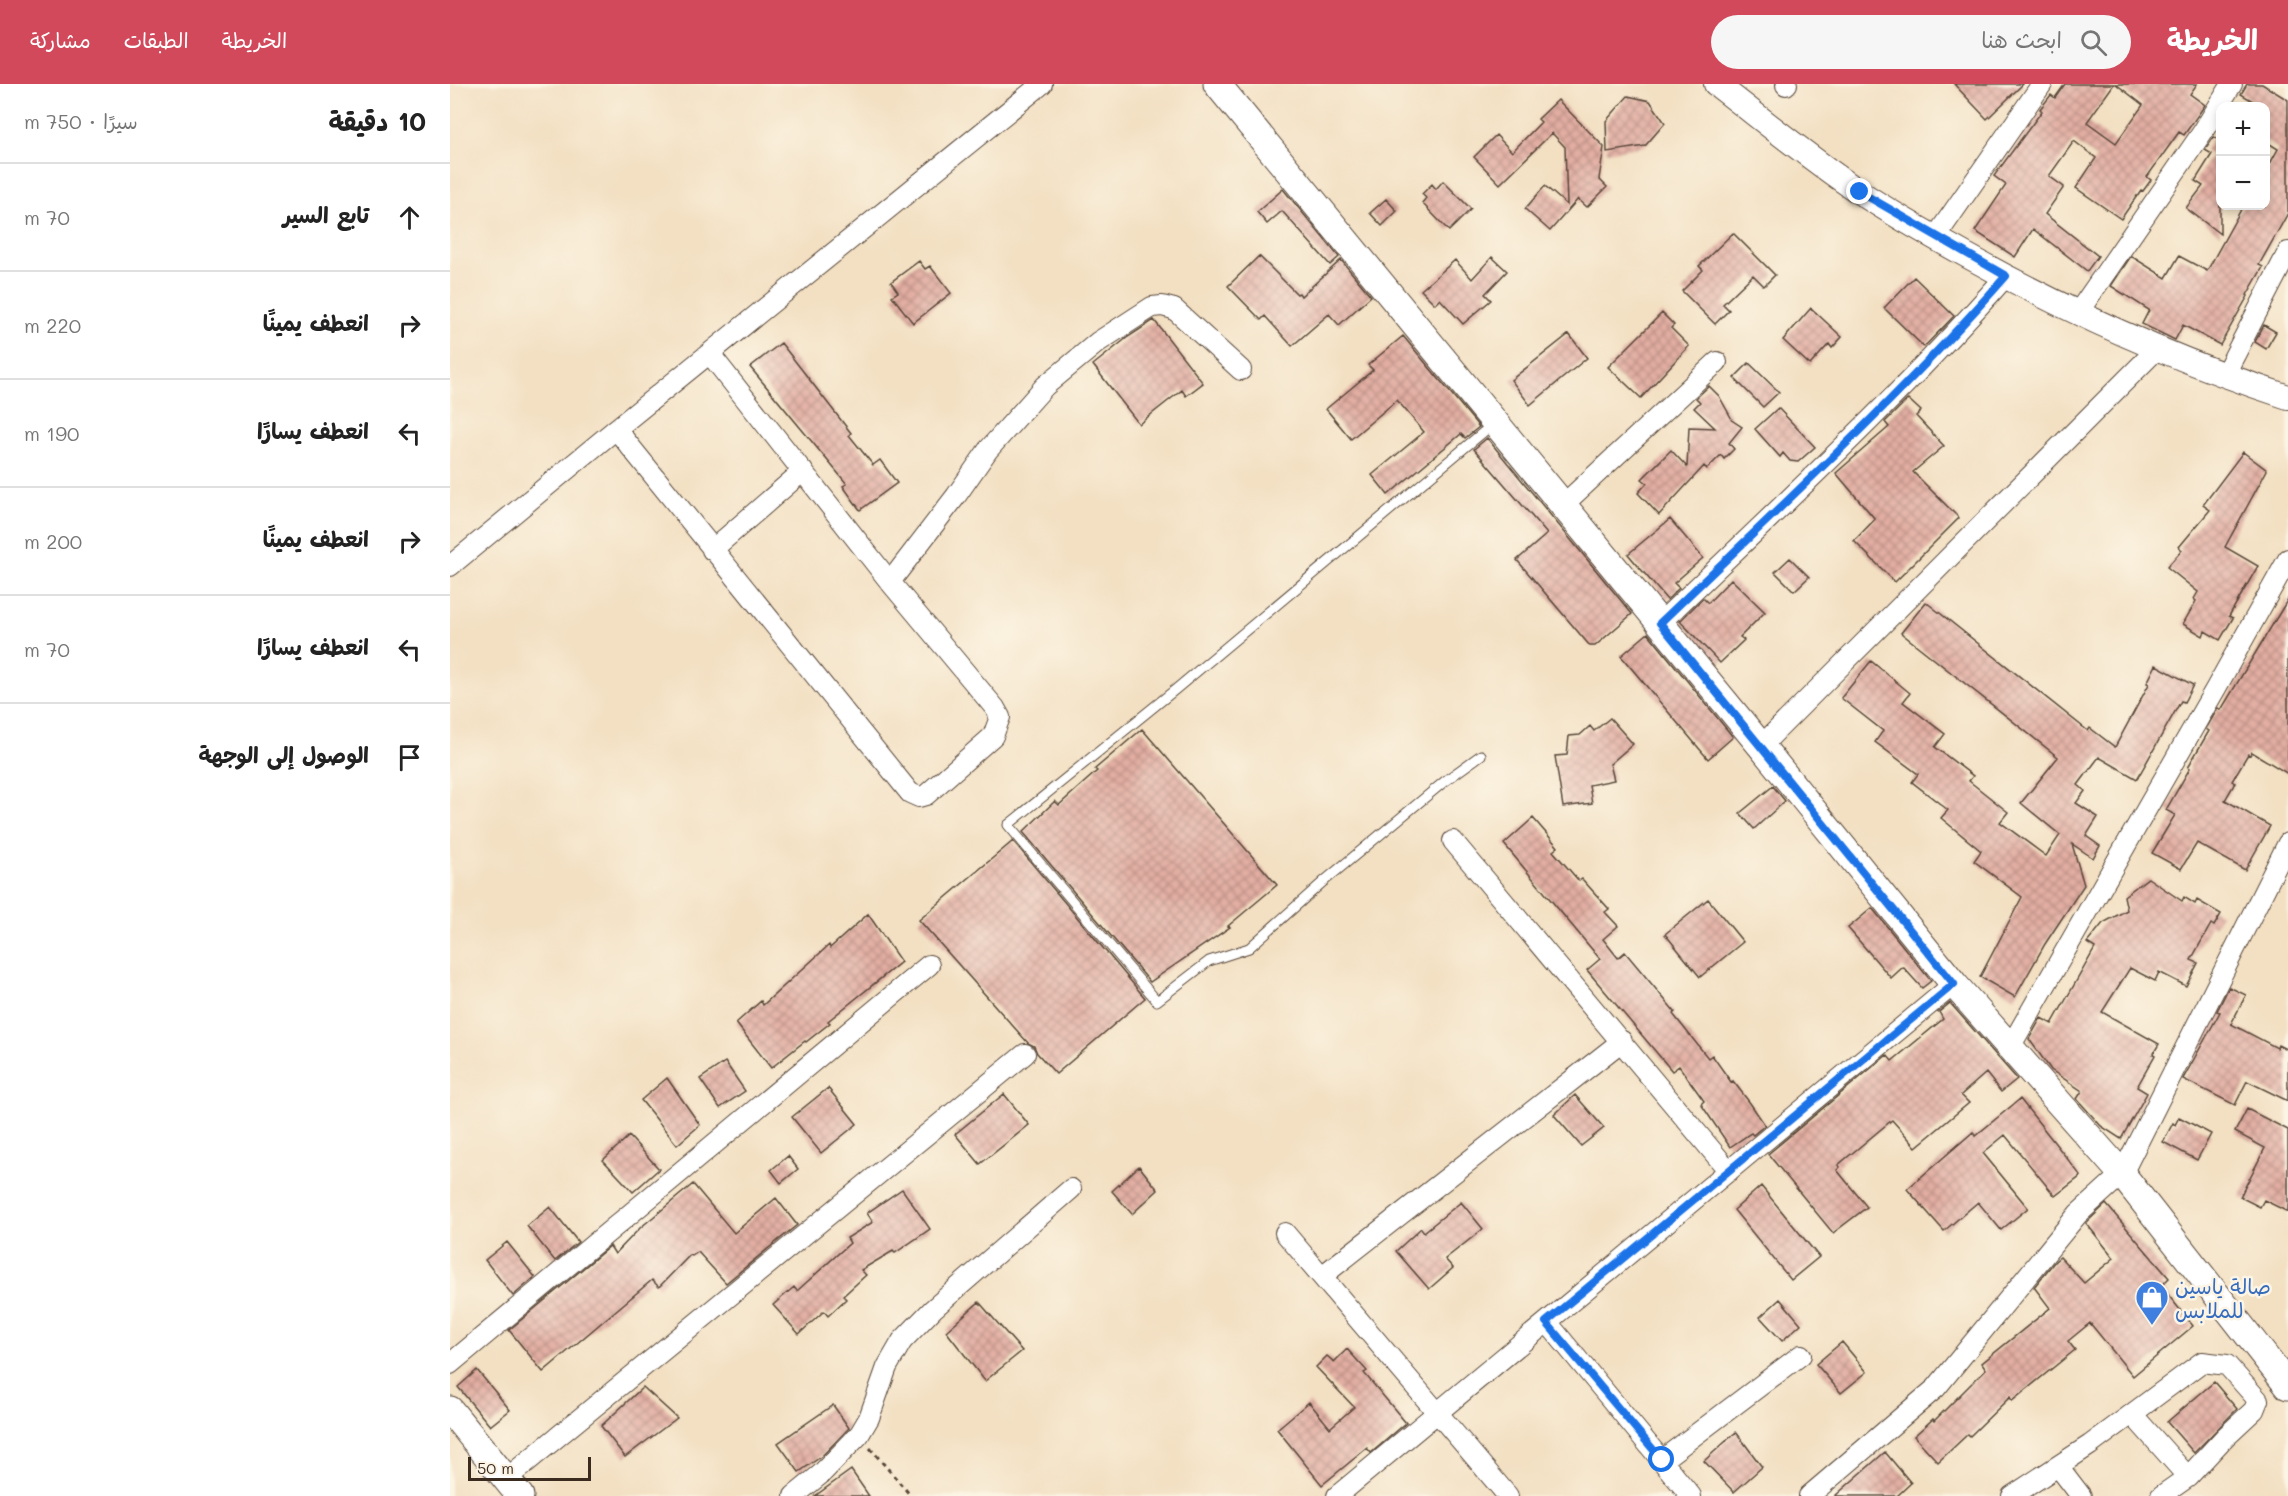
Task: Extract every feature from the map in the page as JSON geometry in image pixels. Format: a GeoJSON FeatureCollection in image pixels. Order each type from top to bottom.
{"type":"FeatureCollection","features":[{"type":"Feature","properties":{"kind":"main road"},"geometry":{"type":"LineString","coordinates":[[1216,84],[1954,984],[2009,1049],[2122,1174],[2288,1386]]}},
{"type":"Feature","properties":{"kind":"main road"},"geometry":{"type":"LineString","coordinates":[[450,1410],[513,1487]]}},
{"type":"Feature","properties":{"kind":"street"},"geometry":{"type":"LineString","coordinates":[[450,566],[1042,84]]}},
{"type":"Feature","properties":{"kind":"street"},"geometry":{"type":"LineString","coordinates":[[1716,84],[1860,192],[1935,238],[2077,314],[2156,350],[2288,397]]}},
{"type":"Feature","properties":{"kind":"street"},"geometry":{"type":"LineString","coordinates":[[1935,238],[2042,84]]}},
{"type":"Feature","properties":{"kind":"street"},"geometry":{"type":"LineString","coordinates":[[2077,314],[2202,133],[2232,84]]}},
{"type":"Feature","properties":{"kind":"street"},"geometry":{"type":"LineString","coordinates":[[2224,376],[2288,252]]}},
{"type":"Feature","properties":{"kind":"street"},"geometry":{"type":"LineString","coordinates":[[1660,623],[1890,401],[2006,276]]}},
{"type":"Feature","properties":{"kind":"street"},"geometry":{"type":"LineString","coordinates":[[890,582],[988,450],[1045,387],[1098,342],[1152,307],[1162,306],[1174,309],[1241,370]]}},
{"type":"Feature","properties":{"kind":"street"},"geometry":{"type":"LineString","coordinates":[[1761,746],[2156,350]]}},
{"type":"Feature","properties":{"kind":"street"},"geometry":{"type":"LineString","coordinates":[[616,429],[910,793],[919,797],[926,795],[993,736],[1000,717],[710,354]]}},
{"type":"Feature","properties":{"kind":"street"},"geometry":{"type":"LineString","coordinates":[[1563,505],[1717,362]]}},
{"type":"Feature","properties":{"kind":"street"},"geometry":{"type":"LineString","coordinates":[[712,550],[803,471]]}},
{"type":"Feature","properties":{"kind":"street"},"geometry":{"type":"LineString","coordinates":[[2009,1049],[2288,559]]}},
{"type":"Feature","properties":{"kind":"street"},"geometry":{"type":"LineString","coordinates":[[1453,841],[1729,1171]]}},
{"type":"Feature","properties":{"kind":"street"},"geometry":{"type":"LineString","coordinates":[[1809,1496],[1936,1388],[2078,1215],[2122,1174],[2288,843]]}},
{"type":"Feature","properties":{"kind":"street"},"geometry":{"type":"LineString","coordinates":[[450,1364],[929,965]]}},
{"type":"Feature","properties":{"kind":"street"},"geometry":{"type":"LineString","coordinates":[[1336,1496],[1954,984]]}},
{"type":"Feature","properties":{"kind":"street"},"geometry":{"type":"LineString","coordinates":[[1322,1276],[1622,1041]]}},
{"type":"Feature","properties":{"kind":"street"},"geometry":{"type":"LineString","coordinates":[[513,1487],[1025,1054]]}},
{"type":"Feature","properties":{"kind":"street"},"geometry":{"type":"LineString","coordinates":[[794,1496],[859,1435],[869,1418],[887,1367],[902,1341],[933,1308],[1071,1189]]}},
{"type":"Feature","properties":{"kind":"street"},"geometry":{"type":"LineString","coordinates":[[1285,1233],[1508,1496]]}},
{"type":"Feature","properties":{"kind":"street"},"geometry":{"type":"LineString","coordinates":[[1546,1322],[1691,1496]]}},
{"type":"Feature","properties":{"kind":"street"},"geometry":{"type":"LineString","coordinates":[[1662,1460],[1801,1354]]}},
{"type":"Feature","properties":{"kind":"street"},"geometry":{"type":"LineString","coordinates":[[2012,1496],[2091,1445],[2202,1362],[2227,1365],[2258,1400],[2254,1410],[2188,1477],[2161,1496]]}},
{"type":"Feature","properties":{"kind":"street"},"geometry":{"type":"LineString","coordinates":[[2132,1414],[2188,1477]]}},
{"type":"Feature","properties":{"kind":"street"},"geometry":{"type":"LineString","coordinates":[[2058,1466],[2082,1496]]}},
{"type":"Feature","properties":{"kind":"lane"},"geometry":{"type":"LineString","coordinates":[[1481,755],[1445,781],[1323,882],[1249,948],[1209,961],[1158,1001],[1008,825],[1176,689],[1494,423]]}},
{"type":"Feature","properties":{"kind":"path"},"geometry":{"type":"LineString","coordinates":[[859,1435],[911,1496]]}},
{"type":"Feature","properties":{"kind":"building"},"geometry":{"type":"Polygon","coordinates":[[[1954,84],[2023,84],[1987,119],[1954,84]]]}},
{"type":"Feature","properties":{"kind":"building"},"geometry":{"type":"Polygon","coordinates":[[[2065,84],[2114,84],[2087,122],[2116,143],[2143,105],[2116,84],[2197,84],[2190,94],[2205,105],[2184,135],[2179,132],[2147,177],[2151,180],[2143,191],[2141,190],[2121,219],[2076,188],[2096,158],[2074,141],[2049,176],[2064,187],[2045,214],[2098,256],[2087,271],[2033,229],[2015,257],[1975,231],[2006,185],[1994,176],[2042,111],[2040,109],[2051,95],[2055,98],[2065,84]]]}},
{"type":"Feature","properties":{"kind":"building"},"geometry":{"type":"Polygon","coordinates":[[[2247,84],[2262,84],[2288,100],[2288,213],[2259,265],[2263,267],[2220,345],[2183,325],[2175,340],[2142,324],[2149,310],[2111,286],[2131,256],[2166,278],[2179,256],[2207,271],[2241,210],[2270,210],[2270,164],[2278,149],[2270,144],[2270,102],[2254,102],[2241,94],[2247,84]]]}},
{"type":"Feature","properties":{"kind":"building"},"geometry":{"type":"Polygon","coordinates":[[[1628,96],[1650,101],[1665,123],[1645,146],[1607,152],[1606,121],[1628,96]]]}},
{"type":"Feature","properties":{"kind":"building"},"geometry":{"type":"Polygon","coordinates":[[[1558,100],[1604,147],[1599,179],[1607,187],[1587,207],[1578,199],[1550,231],[1525,209],[1545,186],[1567,205],[1565,147],[1552,133],[1500,184],[1474,157],[1496,135],[1512,152],[1541,122],[1538,119],[1558,100]]]}},
{"type":"Feature","properties":{"kind":"building"},"geometry":{"type":"Polygon","coordinates":[[[2214,137],[2216,138],[2216,210],[2220,210],[2220,234],[2186,208],[2203,186],[2195,181],[2212,154],[2205,150],[2214,137]]]}},
{"type":"Feature","properties":{"kind":"building"},"geometry":{"type":"Polygon","coordinates":[[[1443,181],[1471,209],[1449,231],[1422,203],[1426,198],[1422,194],[1432,184],[1436,189],[1443,181]]]}},
{"type":"Feature","properties":{"kind":"building"},"geometry":{"type":"Polygon","coordinates":[[[1283,189],[1339,257],[1330,265],[1282,211],[1267,224],[1257,212],[1283,189]]]}},
{"type":"Feature","properties":{"kind":"building"},"geometry":{"type":"Polygon","coordinates":[[[1386,199],[1397,211],[1382,226],[1370,213],[1386,199]]]}},
{"type":"Feature","properties":{"kind":"building"},"geometry":{"type":"Polygon","coordinates":[[[1733,233],[1775,275],[1764,286],[1753,275],[1723,304],[1729,310],[1715,324],[1682,291],[1703,270],[1699,266],[1733,233]]]}},
{"type":"Feature","properties":{"kind":"building"},"geometry":{"type":"Polygon","coordinates":[[[1259,256],[1301,296],[1341,260],[1371,296],[1339,325],[1329,314],[1292,346],[1265,316],[1261,320],[1228,286],[1259,256]]]}},
{"type":"Feature","properties":{"kind":"building"},"geometry":{"type":"Polygon","coordinates":[[[1492,257],[1507,271],[1485,294],[1491,300],[1463,324],[1440,299],[1435,304],[1421,290],[1455,260],[1472,279],[1492,257]]]}},
{"type":"Feature","properties":{"kind":"building"},"geometry":{"type":"Polygon","coordinates":[[[919,261],[925,269],[930,266],[951,293],[913,323],[892,296],[898,292],[891,282],[919,261]]]}},
{"type":"Feature","properties":{"kind":"building"},"geometry":{"type":"Polygon","coordinates":[[[1914,277],[1954,316],[1924,347],[1884,308],[1914,277]]]}},
{"type":"Feature","properties":{"kind":"building"},"geometry":{"type":"Polygon","coordinates":[[[1811,308],[1842,337],[1832,348],[1829,344],[1810,365],[1783,340],[1811,308]]]}},
{"type":"Feature","properties":{"kind":"building"},"geometry":{"type":"Polygon","coordinates":[[[1662,313],[1674,325],[1671,328],[1689,346],[1641,398],[1608,367],[1662,313]]]}},
{"type":"Feature","properties":{"kind":"building"},"geometry":{"type":"Polygon","coordinates":[[[1154,320],[1203,383],[1186,396],[1182,390],[1139,424],[1093,365],[1154,320]]]}},
{"type":"Feature","properties":{"kind":"building"},"geometry":{"type":"Polygon","coordinates":[[[2264,325],[2276,332],[2266,349],[2255,342],[2264,325]]]}},
{"type":"Feature","properties":{"kind":"building"},"geometry":{"type":"Polygon","coordinates":[[[1569,334],[1587,358],[1530,405],[1511,380],[1569,334]]]}},
{"type":"Feature","properties":{"kind":"building"},"geometry":{"type":"Polygon","coordinates":[[[1403,336],[1479,427],[1465,438],[1461,434],[1388,495],[1372,475],[1424,432],[1397,400],[1351,439],[1326,409],[1373,370],[1368,365],[1403,336]]]}},
{"type":"Feature","properties":{"kind":"building"},"geometry":{"type":"Polygon","coordinates":[[[781,343],[873,465],[880,460],[897,483],[860,510],[843,486],[847,484],[750,367],[781,343]]]}},
{"type":"Feature","properties":{"kind":"building"},"geometry":{"type":"Polygon","coordinates":[[[1749,363],[1779,392],[1763,407],[1734,378],[1749,363]]]}},
{"type":"Feature","properties":{"kind":"building"},"geometry":{"type":"Polygon","coordinates":[[[1709,386],[1719,396],[1733,421],[1742,427],[1729,443],[1734,449],[1724,459],[1721,455],[1707,469],[1704,466],[1659,515],[1638,493],[1647,483],[1642,479],[1671,450],[1687,467],[1689,427],[1715,428],[1694,408],[1700,402],[1696,398],[1709,386]]]}},
{"type":"Feature","properties":{"kind":"building"},"geometry":{"type":"Polygon","coordinates":[[[1908,399],[1921,411],[1916,416],[1944,446],[1913,472],[1959,518],[1895,582],[1854,541],[1875,519],[1836,473],[1889,427],[1885,422],[1908,399]]]}},
{"type":"Feature","properties":{"kind":"building"},"geometry":{"type":"Polygon","coordinates":[[[1778,408],[1815,447],[1798,462],[1790,461],[1783,453],[1780,457],[1755,429],[1778,408]]]}},
{"type":"Feature","properties":{"kind":"building"},"geometry":{"type":"Polygon","coordinates":[[[1487,438],[1632,614],[1595,646],[1590,646],[1517,560],[1547,534],[1474,449],[1487,438]]]}},
{"type":"Feature","properties":{"kind":"building"},"geometry":{"type":"Polygon","coordinates":[[[2243,452],[2267,470],[2225,547],[2258,566],[2229,616],[2233,618],[2220,640],[2205,631],[2203,636],[2183,624],[2196,601],[2194,599],[2198,592],[2167,567],[2182,550],[2179,547],[2210,510],[2203,505],[2243,452]]]}},
{"type":"Feature","properties":{"kind":"building"},"geometry":{"type":"Polygon","coordinates":[[[1670,519],[1703,558],[1674,583],[1679,588],[1667,600],[1628,554],[1670,519]]]}},
{"type":"Feature","properties":{"kind":"building"},"geometry":{"type":"Polygon","coordinates":[[[1790,558],[1809,577],[1794,591],[1775,572],[1790,558]]]}},
{"type":"Feature","properties":{"kind":"building"},"geometry":{"type":"Polygon","coordinates":[[[1731,579],[1765,612],[1740,637],[1744,640],[1720,663],[1680,621],[1703,598],[1708,603],[1731,579]]]}},
{"type":"Feature","properties":{"kind":"building"},"geometry":{"type":"Polygon","coordinates":[[[2288,599],[2288,774],[2252,752],[2248,754],[2232,781],[2235,783],[2225,800],[2270,826],[2245,870],[2197,843],[2181,869],[2152,853],[2175,815],[2166,810],[2209,731],[2206,729],[2218,708],[2221,710],[2288,599]]]}},
{"type":"Feature","properties":{"kind":"building"},"geometry":{"type":"Polygon","coordinates":[[[1926,602],[2088,731],[2090,728],[2115,747],[2149,684],[2147,683],[2156,665],[2193,685],[2184,702],[2181,701],[2137,779],[2099,757],[2078,785],[2085,791],[2076,803],[2098,817],[2086,836],[2100,846],[2093,858],[2072,844],[2084,885],[2045,944],[2015,997],[1980,977],[2022,897],[1974,861],[1981,851],[1941,818],[1948,810],[1912,782],[1918,774],[1875,742],[1883,731],[1841,698],[1871,661],[1910,693],[1903,702],[1945,734],[1935,747],[1973,776],[1969,781],[2008,812],[2000,822],[2046,856],[2060,835],[2021,803],[2058,757],[1901,633],[1926,602]]]}},
{"type":"Feature","properties":{"kind":"building"},"geometry":{"type":"Polygon","coordinates":[[[1648,633],[1733,737],[1708,759],[1621,656],[1648,633]]]}},
{"type":"Feature","properties":{"kind":"building"},"geometry":{"type":"Polygon","coordinates":[[[1610,718],[1633,744],[1610,764],[1614,780],[1589,785],[1592,803],[1563,807],[1555,756],[1567,755],[1569,736],[1580,735],[1590,726],[1594,731],[1610,718]]]}},
{"type":"Feature","properties":{"kind":"building"},"geometry":{"type":"Polygon","coordinates":[[[1142,729],[1277,885],[1228,926],[1230,927],[1150,982],[1023,832],[1055,801],[1059,805],[1097,771],[1095,769],[1142,729]]]}},
{"type":"Feature","properties":{"kind":"building"},"geometry":{"type":"Polygon","coordinates":[[[1773,786],[1785,801],[1754,829],[1740,813],[1773,786]]]}},
{"type":"Feature","properties":{"kind":"building"},"geometry":{"type":"Polygon","coordinates":[[[1533,818],[1558,847],[1553,851],[1579,881],[1582,879],[1609,909],[1605,912],[1618,926],[1603,939],[1618,958],[1625,952],[1675,1012],[1673,1014],[1708,1058],[1712,1055],[1731,1082],[1733,1081],[1750,1103],[1765,1125],[1753,1135],[1751,1133],[1730,1147],[1701,1104],[1704,1101],[1679,1066],[1672,1071],[1587,970],[1600,959],[1504,844],[1533,818]]]}},
{"type":"Feature","properties":{"kind":"building"},"geometry":{"type":"Polygon","coordinates":[[[1013,841],[1145,998],[1056,1074],[1037,1053],[1034,1046],[1028,1043],[919,920],[1013,841]]]}},
{"type":"Feature","properties":{"kind":"building"},"geometry":{"type":"Polygon","coordinates":[[[2148,878],[2182,901],[2184,897],[2195,904],[2197,900],[2221,914],[2214,926],[2211,924],[2191,960],[2198,963],[2186,986],[2159,972],[2155,981],[2130,968],[2102,1012],[2159,1044],[2137,1087],[2147,1093],[2121,1139],[2101,1126],[2077,1099],[2082,1091],[2051,1070],[2029,1039],[2041,1018],[2052,1024],[2095,948],[2087,943],[2103,923],[2127,910],[2124,896],[2148,878]]]}},
{"type":"Feature","properties":{"kind":"building"},"geometry":{"type":"Polygon","coordinates":[[[1708,899],[1743,942],[1700,977],[1665,934],[1708,899]]]}},
{"type":"Feature","properties":{"kind":"building"},"geometry":{"type":"Polygon","coordinates":[[[1872,908],[1931,981],[1922,988],[1903,967],[1891,978],[1848,928],[1872,908]]]}},
{"type":"Feature","properties":{"kind":"building"},"geometry":{"type":"Polygon","coordinates":[[[868,914],[901,962],[828,1021],[830,1023],[771,1068],[736,1023],[761,1001],[763,1005],[829,945],[830,948],[868,914]]]}},
{"type":"Feature","properties":{"kind":"building"},"geometry":{"type":"Polygon","coordinates":[[[2229,987],[2246,995],[2231,1024],[2277,1048],[2278,1045],[2288,1050],[2288,1101],[2247,1081],[2235,1105],[2183,1079],[2220,1012],[2217,1011],[2229,987]]]}},
{"type":"Feature","properties":{"kind":"building"},"geometry":{"type":"Polygon","coordinates":[[[1950,1003],[2017,1079],[2001,1092],[1986,1073],[1961,1095],[1969,1103],[1916,1147],[1892,1120],[1838,1165],[1840,1167],[1837,1170],[1867,1207],[1833,1233],[1768,1154],[1887,1055],[1892,1061],[1943,1019],[1939,1012],[1950,1003]]]}},
{"type":"Feature","properties":{"kind":"building"},"geometry":{"type":"Polygon","coordinates":[[[725,1062],[745,1091],[720,1108],[700,1079],[725,1062]]]}},
{"type":"Feature","properties":{"kind":"building"},"geometry":{"type":"Polygon","coordinates":[[[667,1078],[700,1125],[677,1145],[641,1100],[667,1078]]]}},
{"type":"Feature","properties":{"kind":"building"},"geometry":{"type":"Polygon","coordinates":[[[828,1088],[857,1124],[821,1153],[792,1117],[828,1088]]]}},
{"type":"Feature","properties":{"kind":"building"},"geometry":{"type":"Polygon","coordinates":[[[1004,1094],[1029,1125],[980,1164],[955,1134],[1004,1094]]]}},
{"type":"Feature","properties":{"kind":"building"},"geometry":{"type":"Polygon","coordinates":[[[1575,1095],[1604,1128],[1581,1146],[1554,1115],[1575,1095]]]}},
{"type":"Feature","properties":{"kind":"building"},"geometry":{"type":"Polygon","coordinates":[[[2020,1099],[2081,1176],[2055,1196],[2005,1135],[1983,1153],[2028,1208],[2001,1230],[1978,1202],[1944,1231],[1907,1189],[1973,1132],[1975,1136],[2020,1099]]]}},
{"type":"Feature","properties":{"kind":"building"},"geometry":{"type":"Polygon","coordinates":[[[2247,1109],[2288,1130],[2288,1212],[2264,1200],[2260,1207],[2240,1197],[2265,1148],[2235,1132],[2247,1109]]]}},
{"type":"Feature","properties":{"kind":"building"},"geometry":{"type":"Polygon","coordinates":[[[2179,1117],[2211,1134],[2197,1160],[2163,1142],[2173,1123],[2175,1125],[2179,1117]]]}},
{"type":"Feature","properties":{"kind":"building"},"geometry":{"type":"Polygon","coordinates":[[[629,1136],[659,1169],[633,1192],[603,1160],[629,1136]]]}},
{"type":"Feature","properties":{"kind":"building"},"geometry":{"type":"Polygon","coordinates":[[[788,1156],[798,1169],[781,1183],[771,1170],[788,1156]]]}},
{"type":"Feature","properties":{"kind":"building"},"geometry":{"type":"Polygon","coordinates":[[[1139,1166],[1158,1190],[1132,1214],[1112,1191],[1139,1166]]]}},
{"type":"Feature","properties":{"kind":"building"},"geometry":{"type":"Polygon","coordinates":[[[693,1184],[734,1233],[776,1198],[797,1225],[726,1283],[698,1252],[690,1255],[659,1287],[652,1280],[543,1372],[509,1330],[610,1246],[615,1254],[640,1228],[693,1184]]]}},
{"type":"Feature","properties":{"kind":"building"},"geometry":{"type":"Polygon","coordinates":[[[1761,1186],[1819,1257],[1791,1280],[1734,1210],[1761,1186]]]}},
{"type":"Feature","properties":{"kind":"building"},"geometry":{"type":"Polygon","coordinates":[[[902,1189],[930,1229],[895,1253],[893,1251],[861,1270],[866,1275],[843,1296],[846,1299],[828,1316],[824,1311],[799,1334],[773,1305],[794,1287],[797,1291],[850,1243],[847,1238],[873,1222],[867,1213],[902,1189]]]}},
{"type":"Feature","properties":{"kind":"building"},"geometry":{"type":"Polygon","coordinates":[[[1461,1202],[1483,1229],[1445,1259],[1453,1268],[1429,1289],[1396,1251],[1421,1228],[1424,1232],[1461,1202]]]}},
{"type":"Feature","properties":{"kind":"building"},"geometry":{"type":"Polygon","coordinates":[[[2106,1204],[2169,1278],[2161,1286],[2193,1326],[2133,1376],[2090,1323],[2068,1341],[2075,1350],[2012,1401],[2010,1397],[1970,1436],[1968,1434],[1938,1462],[1914,1436],[1933,1419],[1934,1421],[1986,1369],[1982,1363],[2050,1308],[2034,1287],[2055,1261],[2060,1257],[2084,1283],[2114,1258],[2086,1223],[2106,1204]]]}},
{"type":"Feature","properties":{"kind":"building"},"geometry":{"type":"Polygon","coordinates":[[[550,1207],[578,1242],[555,1261],[527,1226],[550,1207]]]}},
{"type":"Feature","properties":{"kind":"building"},"geometry":{"type":"Polygon","coordinates":[[[507,1242],[535,1277],[513,1296],[485,1260],[507,1242]]]}},
{"type":"Feature","properties":{"kind":"building"},"geometry":{"type":"Polygon","coordinates":[[[1780,1299],[1801,1324],[1782,1341],[1760,1317],[1780,1299]]]}},
{"type":"Feature","properties":{"kind":"building"},"geometry":{"type":"Polygon","coordinates":[[[979,1302],[1022,1351],[985,1381],[946,1331],[979,1302]]]}},
{"type":"Feature","properties":{"kind":"building"},"geometry":{"type":"Polygon","coordinates":[[[1842,1342],[1867,1372],[1841,1393],[1816,1364],[1842,1342]]]}},
{"type":"Feature","properties":{"kind":"building"},"geometry":{"type":"Polygon","coordinates":[[[1347,1349],[1367,1371],[1364,1373],[1406,1423],[1371,1453],[1367,1448],[1322,1485],[1277,1429],[1309,1402],[1330,1428],[1354,1407],[1316,1367],[1327,1356],[1334,1362],[1347,1349]]]}},
{"type":"Feature","properties":{"kind":"building"},"geometry":{"type":"Polygon","coordinates":[[[477,1370],[510,1410],[490,1426],[458,1387],[477,1370]]]}},
{"type":"Feature","properties":{"kind":"building"},"geometry":{"type":"Polygon","coordinates":[[[2214,1382],[2237,1409],[2194,1453],[2167,1422],[2214,1382]]]}},
{"type":"Feature","properties":{"kind":"building"},"geometry":{"type":"Polygon","coordinates":[[[643,1387],[677,1418],[625,1457],[601,1426],[643,1387]]]}},
{"type":"Feature","properties":{"kind":"building"},"geometry":{"type":"Polygon","coordinates":[[[833,1405],[849,1428],[822,1456],[799,1472],[778,1443],[833,1405]]]}},
{"type":"Feature","properties":{"kind":"building"},"geometry":{"type":"Polygon","coordinates":[[[1736,1432],[1762,1467],[1734,1492],[1704,1461],[1736,1432]]]}},
{"type":"Feature","properties":{"kind":"building"},"geometry":{"type":"Polygon","coordinates":[[[1885,1452],[1911,1483],[1897,1496],[1835,1496],[1885,1452]]]}},
{"type":"Feature","properties":{"kind":"building"},"geometry":{"type":"Polygon","coordinates":[[[851,1470],[869,1496],[815,1496],[851,1470]]]}},
{"type":"Feature","properties":{"kind":"place","name":"صالة ياسين للملابس"},"geometry":{"type":"Point","coordinates":[2152,1326]}},
{"type":"Feature","properties":{"kind":"route"},"geometry":{"type":"LineString","coordinates":[[1662,1460],[1546,1322],[1954,984],[1660,623],[1890,401],[2006,276],[1935,238],[1860,192]]}}]}
